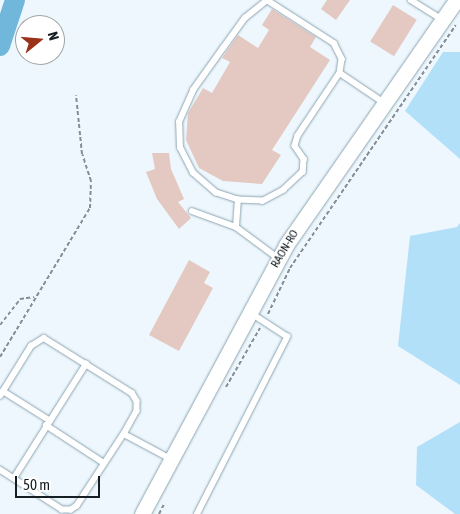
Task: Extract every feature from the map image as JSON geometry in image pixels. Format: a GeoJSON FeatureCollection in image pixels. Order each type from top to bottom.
{"type":"FeatureCollection","features":[{"type":"Feature","properties":{"kind":"main road","name":"RAON-RO"},"geometry":{"type":"LineString","coordinates":[[142,514],[278,258],[456,0]]}},
{"type":"Feature","properties":{"kind":"lane"},"geometry":{"type":"LineString","coordinates":[[268,0],[334,43],[342,59],[340,73],[298,136],[295,146],[304,159],[303,172],[284,190],[263,201],[238,200],[216,193],[193,173],[180,148],[179,122],[193,90],[245,18],[268,0]]}},
{"type":"Feature","properties":{"kind":"lane"},"geometry":{"type":"LineString","coordinates":[[411,0],[443,20]]}},
{"type":"Feature","properties":{"kind":"lane"},"geometry":{"type":"LineString","coordinates":[[340,73],[385,103]]}},
{"type":"Feature","properties":{"kind":"lane"},"geometry":{"type":"LineString","coordinates":[[236,226],[238,200]]}},
{"type":"Feature","properties":{"kind":"lane"},"geometry":{"type":"LineString","coordinates":[[192,211],[236,226],[278,258]]}},
{"type":"Feature","properties":{"kind":"lane"},"geometry":{"type":"LineString","coordinates":[[197,514],[287,337],[250,313]]}},
{"type":"Feature","properties":{"kind":"lane"},"geometry":{"type":"LineString","coordinates":[[0,470],[62,510],[71,510],[104,464],[124,434],[137,411],[137,401],[132,393],[44,338],[31,346],[2,393],[48,423],[104,464]]}},
{"type":"Feature","properties":{"kind":"lane"},"geometry":{"type":"LineString","coordinates":[[14,478],[86,364]]}},
{"type":"Feature","properties":{"kind":"lane"},"geometry":{"type":"LineString","coordinates":[[124,434],[171,460]]}},
{"type":"Feature","properties":{"kind":"path"},"geometry":{"type":"LineString","coordinates":[[222,394],[263,322],[290,268],[460,18]]}},
{"type":"Feature","properties":{"kind":"path"},"geometry":{"type":"LineString","coordinates":[[0,357],[90,208],[91,181],[82,154],[76,94]]}},
{"type":"Feature","properties":{"kind":"path"},"geometry":{"type":"LineString","coordinates":[[0,325],[20,299],[35,297]]}},
{"type":"Feature","properties":{"kind":"path"},"geometry":{"type":"LineString","coordinates":[[159,514],[166,498]]}},
{"type":"Feature","properties":{"kind":"shaded area"},"geometry":{"type":"Polygon","coordinates":[[[443,52],[460,52],[460,159],[405,111],[443,52]]]}},
{"type":"Feature","properties":{"kind":"shaded area"},"geometry":{"type":"Polygon","coordinates":[[[460,223],[460,385],[398,346],[410,236],[457,227],[460,223]]]}},
{"type":"Feature","properties":{"kind":"shaded area"},"geometry":{"type":"Polygon","coordinates":[[[460,422],[460,514],[455,514],[416,485],[417,447],[460,422]]]}},
{"type":"Feature","properties":{"kind":"building"},"geometry":{"type":"Polygon","coordinates":[[[327,0],[350,0],[336,20],[321,9],[327,0]]]}},
{"type":"Feature","properties":{"kind":"building"},"geometry":{"type":"Polygon","coordinates":[[[393,5],[417,20],[394,56],[370,41],[393,5]]]}},
{"type":"Feature","properties":{"kind":"building"},"geometry":{"type":"Polygon","coordinates":[[[272,9],[316,37],[310,47],[330,60],[272,150],[281,155],[262,184],[223,181],[199,168],[186,140],[188,113],[203,88],[212,93],[230,62],[222,58],[238,35],[258,48],[269,30],[262,25],[272,9]]]}},
{"type":"Feature","properties":{"kind":"building"},"geometry":{"type":"Polygon","coordinates":[[[152,153],[169,153],[171,169],[184,199],[178,202],[191,218],[179,229],[157,199],[146,172],[155,169],[152,153]]]}},
{"type":"Feature","properties":{"kind":"building"},"geometry":{"type":"Polygon","coordinates":[[[189,260],[210,272],[204,283],[213,288],[179,351],[149,335],[189,260]]]}},
{"type":"Feature","properties":{"kind":"waterway"},"geometry":{"type":"LineString","coordinates":[[0,46],[15,0]]}}]}
